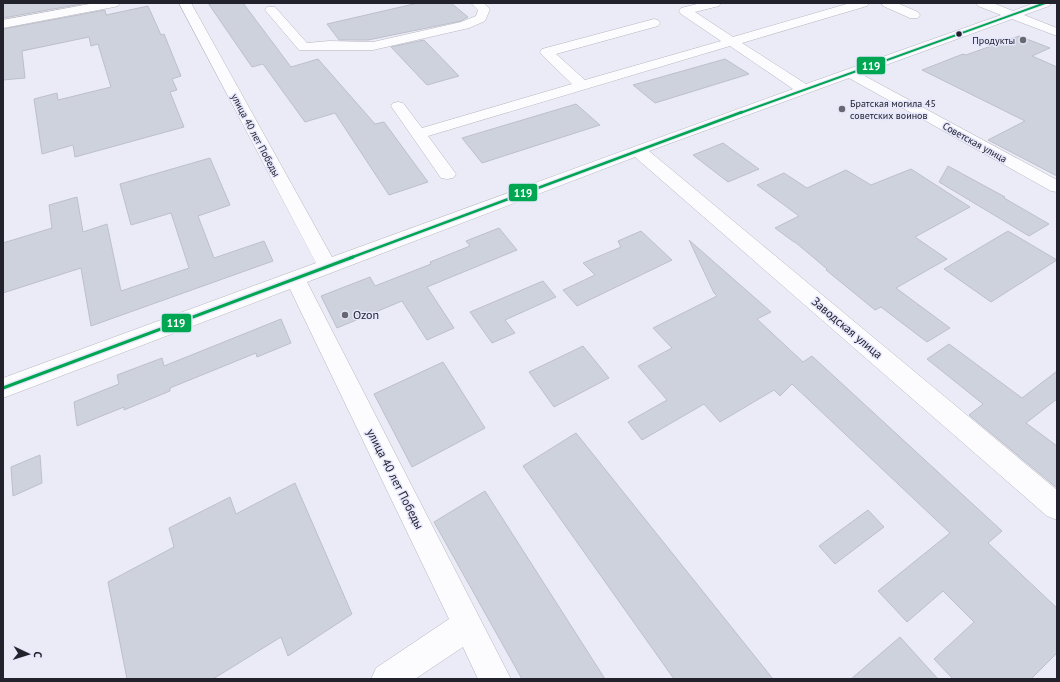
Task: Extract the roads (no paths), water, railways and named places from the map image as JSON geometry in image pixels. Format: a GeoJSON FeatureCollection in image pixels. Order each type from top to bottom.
{"type":"FeatureCollection","features":[{"type":"Feature","properties":{"kind":"street"},"geometry":{"type":"LineString","coordinates":[[3,24],[114,3]]}},
{"type":"Feature","properties":{"kind":"street","name":"улица 40 лет Победы"},"geometry":{"type":"LineString","coordinates":[[185,3],[328,267]]}},
{"type":"Feature","properties":{"kind":"street"},"geometry":{"type":"LineString","coordinates":[[271,10],[304,47],[329,45],[373,46],[465,26],[481,18],[484,9],[477,3]]}},
{"type":"Feature","properties":{"kind":"street"},"geometry":{"type":"LineString","coordinates":[[715,3],[684,11],[805,90]]}},
{"type":"Feature","properties":{"kind":"street"},"geometry":{"type":"LineString","coordinates":[[418,134],[863,3]]}},
{"type":"Feature","properties":{"kind":"street"},"geometry":{"type":"LineString","coordinates":[[887,3],[914,15]]}},
{"type":"Feature","properties":{"kind":"street"},"geometry":{"type":"LineString","coordinates":[[982,3],[1057,32]]}},
{"type":"Feature","properties":{"kind":"street"},"geometry":{"type":"LineString","coordinates":[[3,388],[637,150],[1045,3]]}},
{"type":"Feature","properties":{"kind":"street"},"geometry":{"type":"LineString","coordinates":[[581,85],[546,52],[654,23]]}},
{"type":"Feature","properties":{"kind":"street","name":"Советская улица"},"geometry":{"type":"LineString","coordinates":[[851,74],[1057,187]]}},
{"type":"Feature","properties":{"kind":"street"},"geometry":{"type":"LineString","coordinates":[[398,106],[447,174]]}},
{"type":"Feature","properties":{"kind":"street","name":"Заводская улица"},"geometry":{"type":"LineString","coordinates":[[637,150],[1057,507]]}},
{"type":"Feature","properties":{"kind":"street","name":"улица 40 лет Победы"},"geometry":{"type":"LineString","coordinates":[[295,279],[495,679]]}},
{"type":"Feature","properties":{"kind":"street"},"geometry":{"type":"LineString","coordinates":[[387,679],[468,625]]}},
{"type":"Feature","properties":{"kind":"place","name":"Продукты"},"geometry":{"type":"Point","coordinates":[1023,40]}},
{"type":"Feature","properties":{"kind":"place","name":"Братская могила 45 советских воинов"},"geometry":{"type":"Point","coordinates":[842,109]}},
{"type":"Feature","properties":{"kind":"place","name":"Ozon"},"geometry":{"type":"Point","coordinates":[345,315]}}]}
